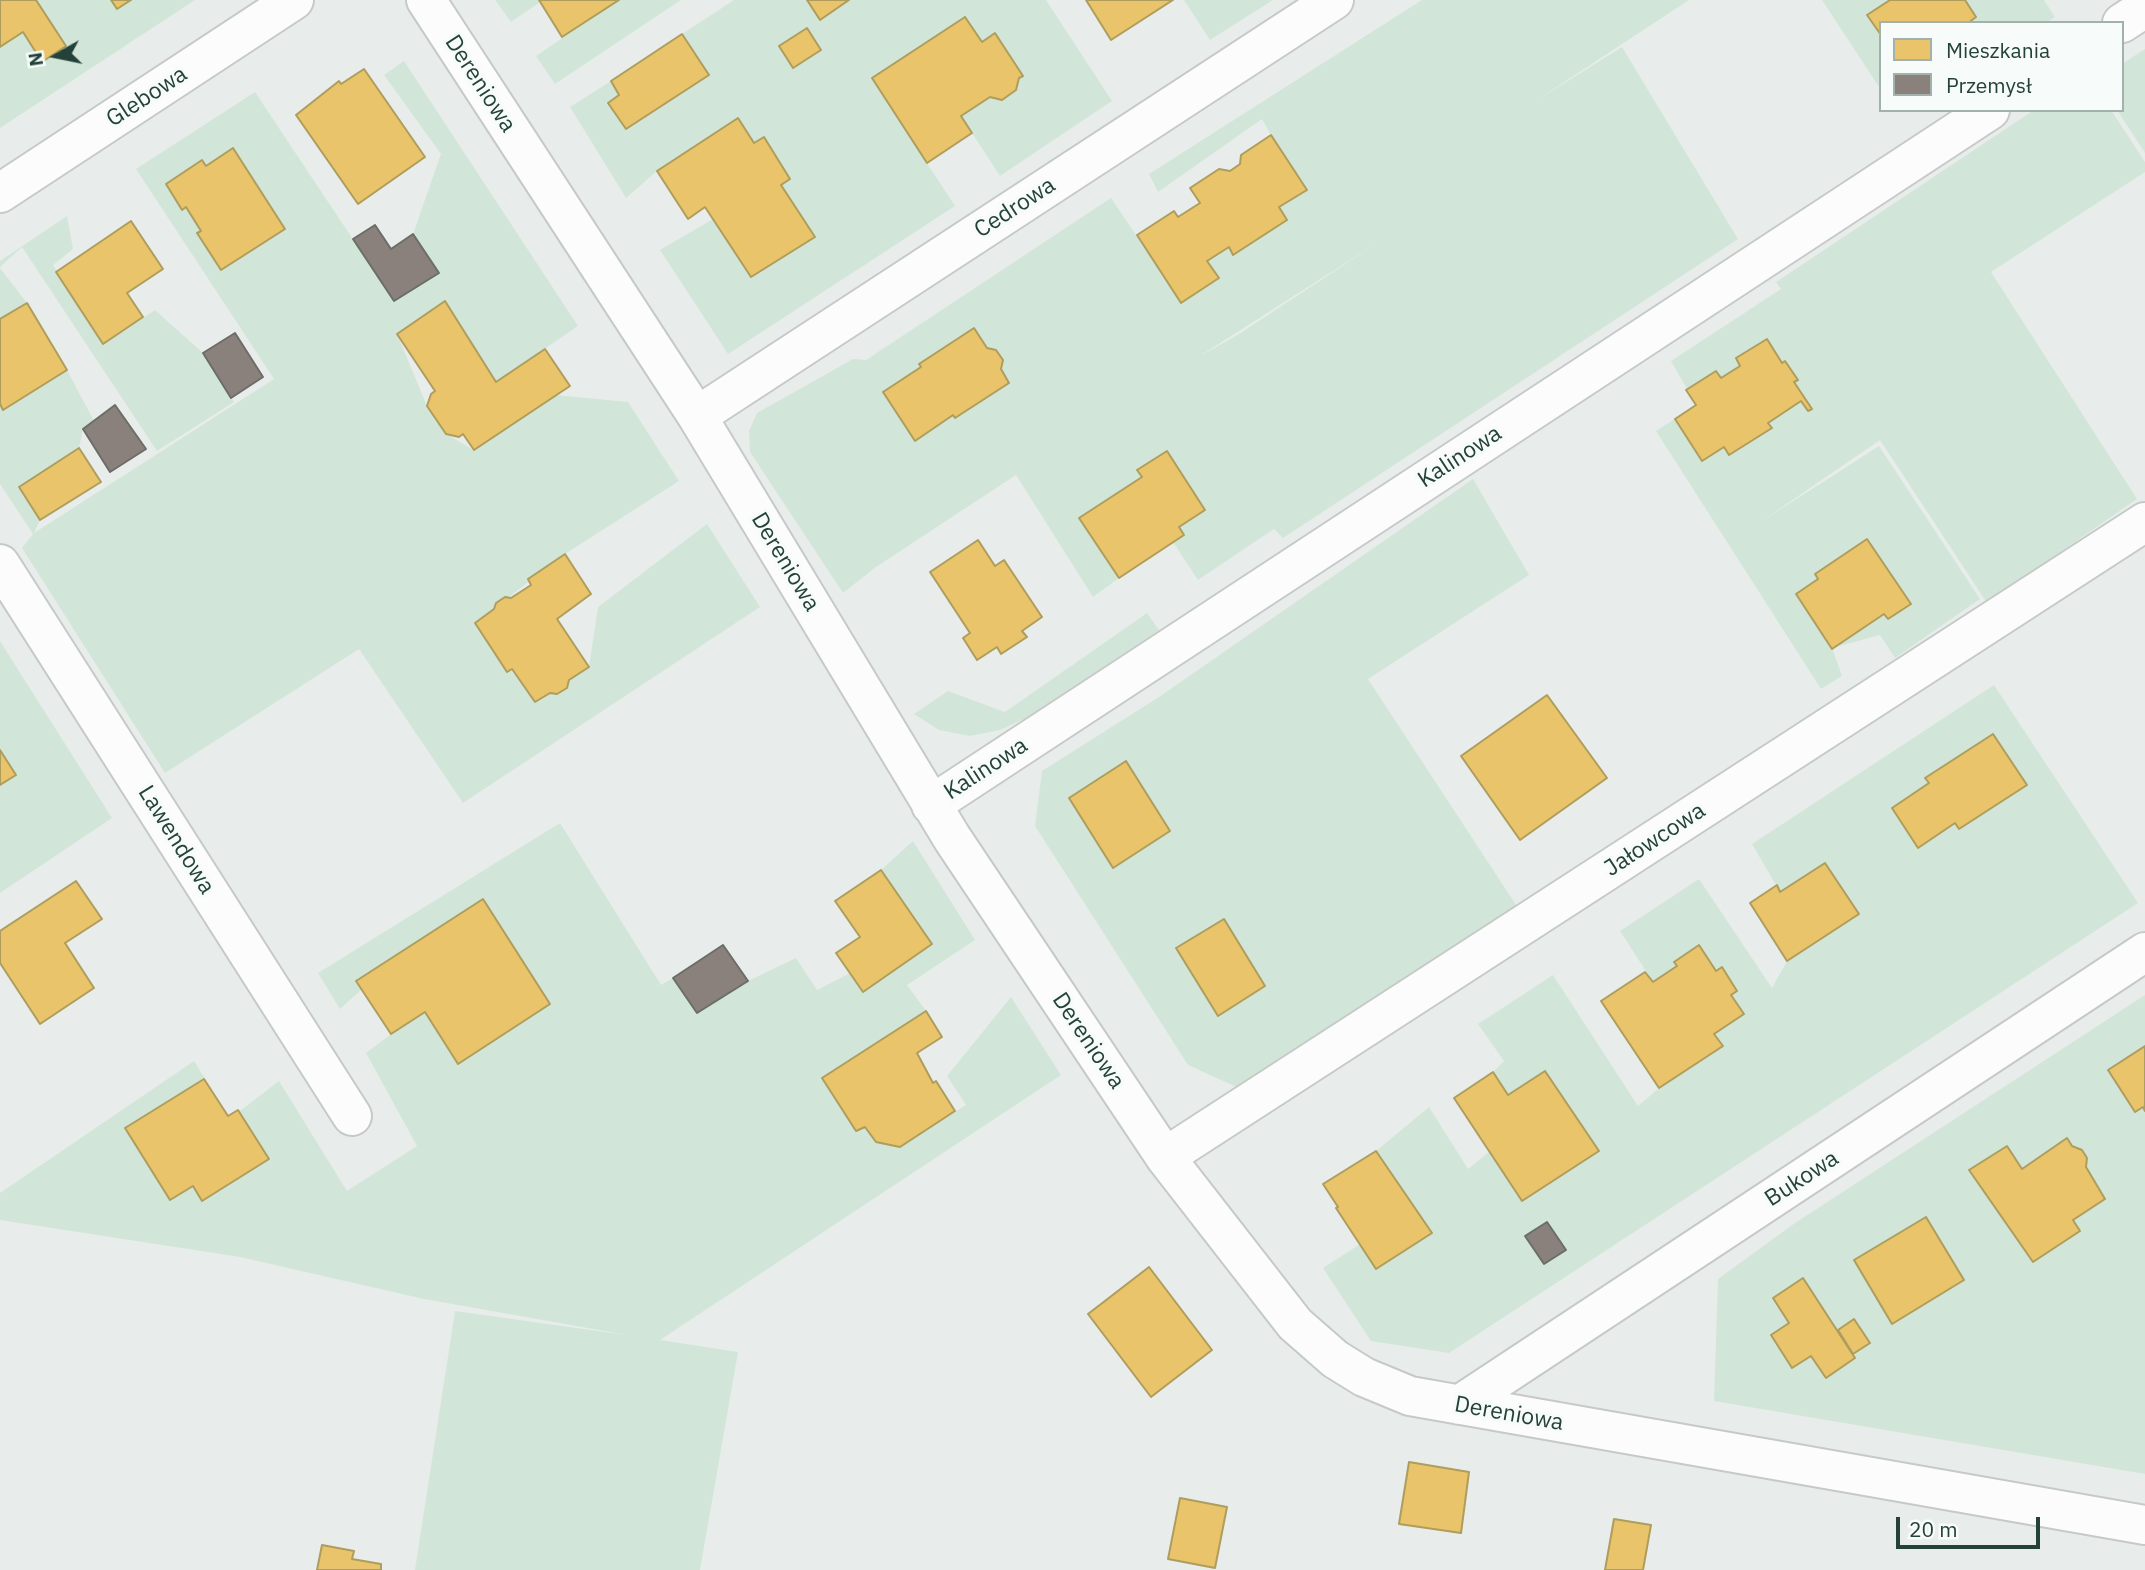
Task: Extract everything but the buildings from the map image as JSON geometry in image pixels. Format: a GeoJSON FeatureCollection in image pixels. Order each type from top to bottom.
{"type":"FeatureCollection","features":[{"type":"Feature","properties":{"kind":"street","name":"Glebowa"},"geometry":{"type":"LineString","coordinates":[[0,193],[295,0]]}},
{"type":"Feature","properties":{"kind":"street","name":"Dereniowa"},"geometry":{"type":"LineString","coordinates":[[426,0],[697,416],[931,805],[1165,1157],[1295,1324],[1335,1359],[1364,1377],[1410,1396],[2145,1525]]}},
{"type":"Feature","properties":{"kind":"street","name":"Cedrowa"},"geometry":{"type":"LineString","coordinates":[[697,416],[1334,0]]}},
{"type":"Feature","properties":{"kind":"street"},"geometry":{"type":"LineString","coordinates":[[2124,22],[2145,8]]}},
{"type":"Feature","properties":{"kind":"street","name":"Kalinowa"},"geometry":{"type":"LineString","coordinates":[[931,805],[1987,112]]}},
{"type":"Feature","properties":{"kind":"street","name":"Jałowcowa"},"geometry":{"type":"LineString","coordinates":[[1165,1157],[2145,522]]}},
{"type":"Feature","properties":{"kind":"street","name":"Lawendowa"},"geometry":{"type":"LineString","coordinates":[[2,570],[352,1116]]}},
{"type":"Feature","properties":{"kind":"street","name":"Bukowa"},"geometry":{"type":"LineString","coordinates":[[1459,1405],[2145,952]]}},
{"type":"Feature","properties":{"kind":"green space"},"geometry":{"type":"Polygon","coordinates":[[[0,0],[195,0],[0,128],[0,0]]]}},
{"type":"Feature","properties":{"kind":"green space"},"geometry":{"type":"Polygon","coordinates":[[[495,0],[539,0],[540,2],[511,22],[495,0]]]}},
{"type":"Feature","properties":{"kind":"green space"},"geometry":{"type":"Polygon","coordinates":[[[619,0],[681,0],[555,84],[536,56],[619,0]]]}},
{"type":"Feature","properties":{"kind":"green space"},"geometry":{"type":"Polygon","coordinates":[[[734,0],[1046,0],[1112,101],[1000,176],[961,116],[990,97],[1002,100],[1016,91],[1019,78],[1023,75],[996,34],[982,42],[965,17],[872,79],[955,206],[728,354],[660,250],[713,219],[751,277],[815,237],[781,185],[790,178],[764,138],[754,143],[738,119],[657,171],[626,198],[570,107],[611,81],[619,95],[608,103],[626,129],[708,74],[682,34],[734,0]]]}},
{"type":"Feature","properties":{"kind":"green space"},"geometry":{"type":"Polygon","coordinates":[[[1184,0],[1273,0],[1210,40],[1184,0]]]}},
{"type":"Feature","properties":{"kind":"green space"},"geometry":{"type":"Polygon","coordinates":[[[1422,0],[1689,0],[1534,102],[1622,47],[1738,239],[1283,538],[1274,529],[1198,580],[1173,542],[1184,535],[1179,527],[1205,510],[1167,451],[1138,470],[1142,477],[1080,518],[1119,578],[1093,597],[1016,475],[876,567],[843,593],[750,452],[749,431],[757,413],[853,359],[866,360],[1111,198],[1182,303],[1219,279],[1207,261],[1229,247],[1233,255],[1287,220],[1279,207],[1271,135],[1262,119],[1158,192],[1149,174],[1422,0]],[[1377,243],[1202,355],[1239,334],[1377,243]]]}},
{"type":"Feature","properties":{"kind":"green space"},"geometry":{"type":"Polygon","coordinates":[[[1822,0],[1890,0],[1868,15],[1879,32],[1879,87],[1822,0]]]}},
{"type":"Feature","properties":{"kind":"green space"},"geometry":{"type":"Polygon","coordinates":[[[1965,0],[2044,0],[2055,17],[2049,21],[1971,21],[1976,17],[1965,0]]]}},
{"type":"Feature","properties":{"kind":"green space"},"geometry":{"type":"Polygon","coordinates":[[[2145,49],[2145,153],[2118,112],[2124,112],[2124,63],[2145,49]]]}},
{"type":"Feature","properties":{"kind":"green space"},"geometry":{"type":"Polygon","coordinates":[[[404,61],[578,326],[496,382],[444,302],[397,334],[427,406],[446,434],[474,450],[556,395],[628,402],[679,481],[565,554],[475,623],[535,702],[589,667],[598,607],[707,524],[760,607],[463,803],[359,649],[165,773],[22,548],[33,534],[0,484],[0,268],[27,303],[94,421],[83,429],[79,448],[19,487],[40,520],[34,533],[274,379],[136,169],[255,92],[394,301],[438,273],[413,234],[441,154],[384,75],[404,61]]]}},
{"type":"Feature","properties":{"kind":"green space"},"geometry":{"type":"Polygon","coordinates":[[[2031,112],[2112,112],[2145,162],[2145,172],[1991,272],[2137,499],[1987,603],[1880,440],[1762,521],[1879,446],[1980,599],[1895,658],[1880,635],[1832,648],[1842,676],[1821,689],[1656,431],[1696,405],[1671,361],[1781,289],[1776,282],[2031,112]],[[1818,579],[1796,595],[1832,648],[1884,614],[1888,619],[1910,604],[1818,579]]]}},
{"type":"Feature","properties":{"kind":"green space"},"geometry":{"type":"Polygon","coordinates":[[[67,216],[73,249],[53,265],[103,344],[155,310],[203,353],[234,402],[157,451],[22,247],[0,267],[0,261],[67,216]]]}},
{"type":"Feature","properties":{"kind":"green space"},"geometry":{"type":"Polygon","coordinates":[[[1473,479],[1529,575],[1368,679],[1520,911],[1241,1089],[1188,1065],[1035,826],[1042,771],[1159,697],[1473,479]]]}},
{"type":"Feature","properties":{"kind":"green space"},"geometry":{"type":"Polygon","coordinates":[[[1147,613],[1159,630],[1028,717],[1000,730],[970,736],[939,730],[914,714],[948,691],[1005,712],[1147,613]]]}},
{"type":"Feature","properties":{"kind":"green space"},"geometry":{"type":"Polygon","coordinates":[[[0,641],[112,818],[0,893],[0,641]]]}},
{"type":"Feature","properties":{"kind":"green space"},"geometry":{"type":"Polygon","coordinates":[[[1994,685],[2138,903],[1449,1353],[1371,1341],[1323,1268],[1360,1244],[1376,1269],[1431,1233],[1376,1151],[1429,1107],[1468,1169],[1489,1152],[1522,1201],[1598,1151],[1545,1071],[1508,1095],[1493,1072],[1504,1061],[1478,1024],[1553,975],[1638,1106],[1659,1088],[1722,1046],[1714,1034],[1744,1014],[1731,995],[1722,967],[1716,971],[1699,945],[1674,961],[1677,966],[1653,982],[1620,931],[1699,879],[1772,988],[1787,961],[1859,914],[1825,863],[1780,892],[1752,844],[1994,685]]]}},
{"type":"Feature","properties":{"kind":"green space"},"geometry":{"type":"Polygon","coordinates":[[[560,823],[661,985],[673,978],[697,1013],[748,981],[796,958],[817,990],[850,973],[863,992],[932,944],[881,870],[913,841],[975,940],[907,985],[926,1011],[822,1079],[856,1131],[865,1127],[876,1142],[900,1147],[966,1105],[947,1076],[1011,997],[1061,1075],[660,1340],[738,1352],[700,1570],[415,1570],[455,1311],[627,1335],[424,1299],[240,1257],[0,1220],[0,1193],[194,1061],[228,1116],[240,1111],[279,1081],[347,1191],[417,1146],[366,1053],[425,1012],[459,1063],[550,1004],[483,899],[357,981],[362,989],[340,1009],[318,973],[560,823]]]}},
{"type":"Feature","properties":{"kind":"green space"},"geometry":{"type":"Polygon","coordinates":[[[2145,995],[2145,1474],[1714,1401],[1718,1279],[1795,1223],[2145,995]]]}}]}
